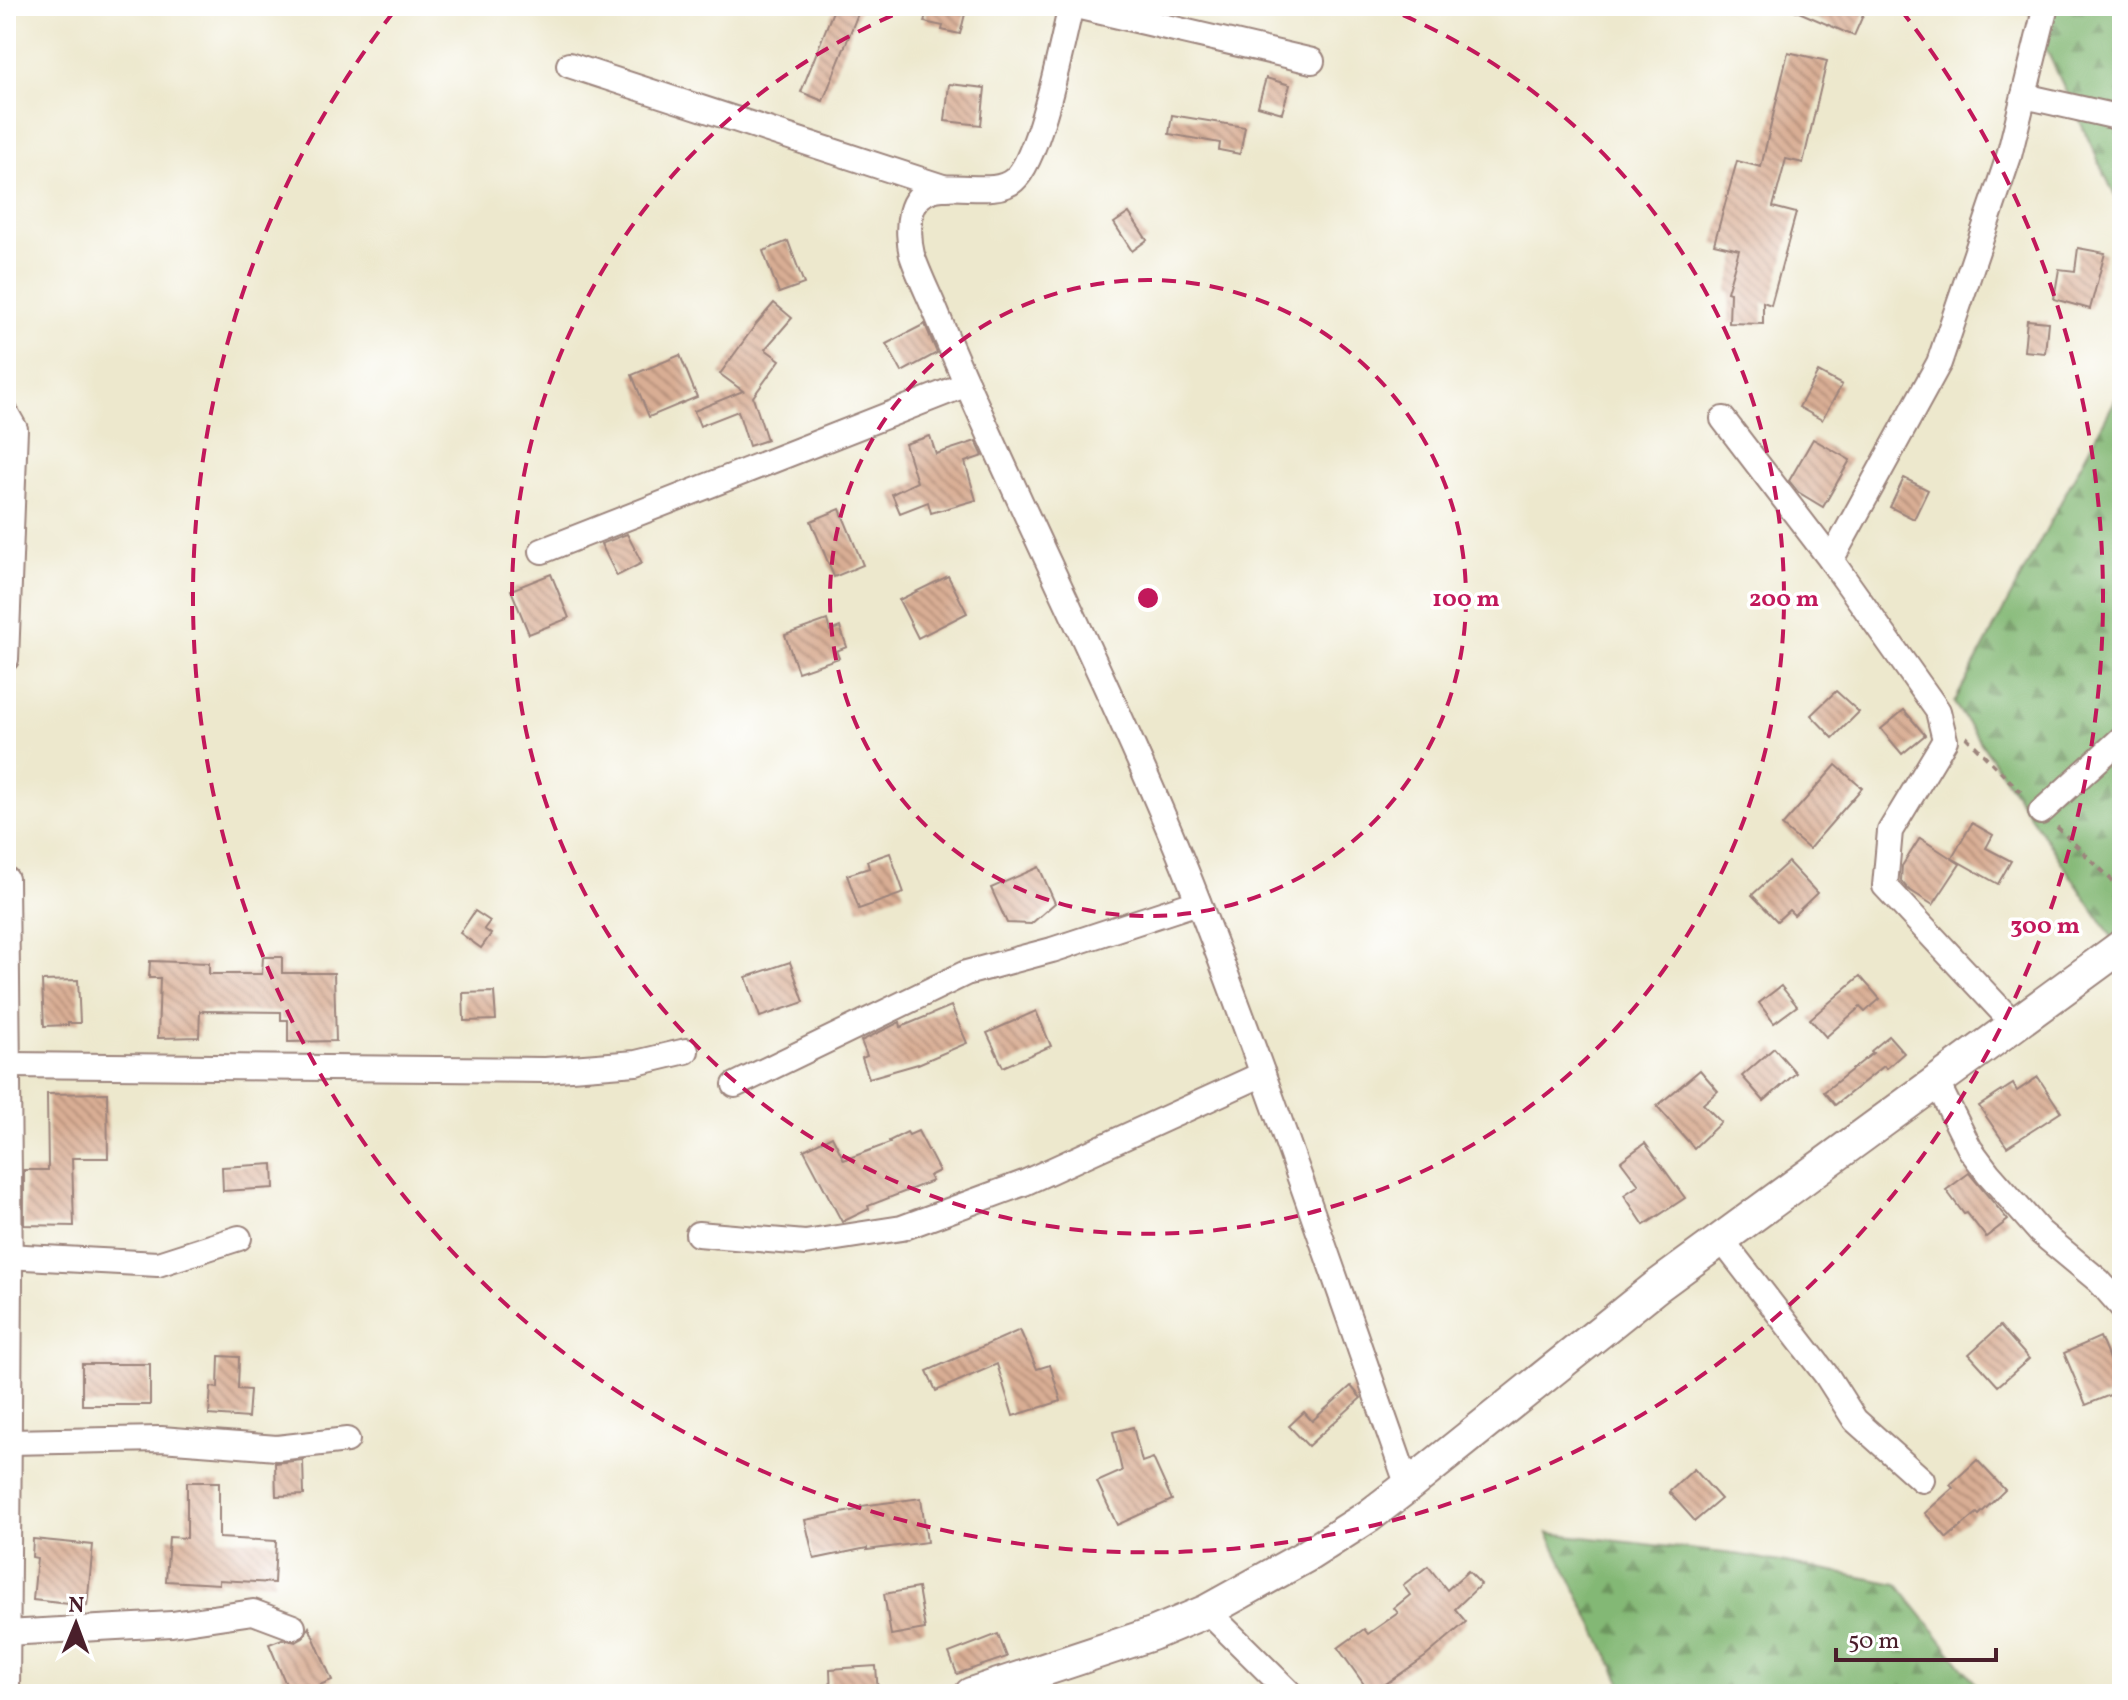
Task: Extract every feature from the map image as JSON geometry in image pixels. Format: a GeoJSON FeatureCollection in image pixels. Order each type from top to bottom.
{"type":"FeatureCollection","features":[{"type":"Feature","properties":{"kind":"street"},"geometry":{"type":"LineString","coordinates":[[1312,61],[1074,6],[1040,130],[1022,171],[1009,184],[999,187],[928,191],[917,198],[911,213],[909,234],[911,252],[967,384],[1161,810],[1198,902],[1263,1074],[1408,1486]]}},
{"type":"Feature","properties":{"kind":"street"},"geometry":{"type":"LineString","coordinates":[[1831,560],[1939,363],[2009,156],[2046,6]]}},
{"type":"Feature","properties":{"kind":"street"},"geometry":{"type":"LineString","coordinates":[[569,65],[946,188]]}},
{"type":"Feature","properties":{"kind":"street"},"geometry":{"type":"LineString","coordinates":[[2024,96],[2122,118]]}},
{"type":"Feature","properties":{"kind":"street"},"geometry":{"type":"LineString","coordinates":[[542,551],[967,384]]}},
{"type":"Feature","properties":{"kind":"street"},"geometry":{"type":"LineString","coordinates":[[6,413],[15,429],[6,659]]}},
{"type":"Feature","properties":{"kind":"street"},"geometry":{"type":"LineString","coordinates":[[1723,419],[1831,560],[1938,711],[1945,740],[1890,831],[1885,886],[2014,1024]]}},
{"type":"Feature","properties":{"kind":"street"},"geometry":{"type":"LineString","coordinates":[[2041,812],[2122,738]]}},
{"type":"Feature","properties":{"kind":"street"},"geometry":{"type":"LineString","coordinates":[[6,879],[7,1694]]}},
{"type":"Feature","properties":{"kind":"street"},"geometry":{"type":"LineString","coordinates":[[735,1085],[966,973],[1052,950],[1198,902]]}},
{"type":"Feature","properties":{"kind":"street"},"geometry":{"type":"LineString","coordinates":[[971,1694],[1152,1634],[1207,1611],[1308,1555],[1369,1516],[1656,1287],[2122,946]]}},
{"type":"Feature","properties":{"kind":"street"},"geometry":{"type":"LineString","coordinates":[[8,1065],[545,1070],[636,1063],[686,1051]]}},
{"type":"Feature","properties":{"kind":"street"},"geometry":{"type":"LineString","coordinates":[[698,1234],[805,1243],[902,1228],[1024,1183],[1263,1074]]}},
{"type":"Feature","properties":{"kind":"street"},"geometry":{"type":"LineString","coordinates":[[1936,1081],[1970,1149],[1988,1173],[2040,1232],[2099,1281],[2122,1307]]}},
{"type":"Feature","properties":{"kind":"street"},"geometry":{"type":"LineString","coordinates":[[8,1256],[158,1264],[239,1238]]}},
{"type":"Feature","properties":{"kind":"street"},"geometry":{"type":"LineString","coordinates":[[1721,1239],[1827,1376],[1855,1420],[1922,1480]]}},
{"type":"Feature","properties":{"kind":"street"},"geometry":{"type":"LineString","coordinates":[[9,1442],[161,1439],[277,1448],[347,1440]]}},
{"type":"Feature","properties":{"kind":"street"},"geometry":{"type":"LineString","coordinates":[[1207,1611],[1291,1694]]}},
{"type":"Feature","properties":{"kind":"street"},"geometry":{"type":"LineString","coordinates":[[7,1633],[172,1624],[253,1612],[293,1627]]}},
{"type":"Feature","properties":{"kind":"green space"},"geometry":{"type":"Polygon","coordinates":[[[2026,6],[2122,6],[2122,211],[2026,6]]]}},
{"type":"Feature","properties":{"kind":"green space"},"geometry":{"type":"Polygon","coordinates":[[[2122,387],[2122,952],[1954,703],[2122,387]]]}},
{"type":"Feature","properties":{"kind":"green space"},"geometry":{"type":"Polygon","coordinates":[[[1548,1533],[1742,1555],[1897,1584],[1984,1694],[1624,1694],[1626,1692],[1548,1533]]]}},
{"type":"Feature","properties":{"kind":"building"},"geometry":{"type":"Polygon","coordinates":[[[835,6],[861,6],[823,101],[801,92],[835,6]]]}},
{"type":"Feature","properties":{"kind":"building"},"geometry":{"type":"Polygon","coordinates":[[[928,6],[967,6],[960,34],[924,22],[928,6]]]}},
{"type":"Feature","properties":{"kind":"building"},"geometry":{"type":"Polygon","coordinates":[[[1785,6],[1867,6],[1854,36],[1785,6]]]}},
{"type":"Feature","properties":{"kind":"building"},"geometry":{"type":"Polygon","coordinates":[[[1788,52],[1827,61],[1803,163],[1786,159],[1773,207],[1796,213],[1771,305],[1763,302],[1763,324],[1729,323],[1730,293],[1727,292],[1739,250],[1714,244],[1737,161],[1761,167],[1788,52]]]}},
{"type":"Feature","properties":{"kind":"building"},"geometry":{"type":"Polygon","coordinates":[[[1266,78],[1290,85],[1282,113],[1258,106],[1266,78]]]}},
{"type":"Feature","properties":{"kind":"building"},"geometry":{"type":"Polygon","coordinates":[[[949,84],[985,88],[981,125],[945,121],[949,84]]]}},
{"type":"Feature","properties":{"kind":"building"},"geometry":{"type":"Polygon","coordinates":[[[1172,115],[1245,127],[1240,154],[1219,150],[1220,143],[1169,134],[1172,115]]]}},
{"type":"Feature","properties":{"kind":"building"},"geometry":{"type":"Polygon","coordinates":[[[1129,213],[1147,240],[1132,251],[1114,223],[1129,213]]]}},
{"type":"Feature","properties":{"kind":"building"},"geometry":{"type":"Polygon","coordinates":[[[788,241],[804,284],[779,293],[763,251],[788,241]]]}},
{"type":"Feature","properties":{"kind":"building"},"geometry":{"type":"Polygon","coordinates":[[[2078,248],[2105,253],[2090,309],[2054,299],[2059,269],[2075,271],[2078,248]]]}},
{"type":"Feature","properties":{"kind":"building"},"geometry":{"type":"Polygon","coordinates":[[[774,303],[792,318],[765,349],[780,360],[753,397],[767,440],[749,446],[738,411],[700,426],[694,411],[743,391],[720,374],[774,303]]]}},
{"type":"Feature","properties":{"kind":"building"},"geometry":{"type":"Polygon","coordinates":[[[2027,320],[2048,322],[2045,353],[2024,351],[2027,320]]]}},
{"type":"Feature","properties":{"kind":"building"},"geometry":{"type":"Polygon","coordinates":[[[925,324],[937,353],[902,372],[886,344],[925,324]]]}},
{"type":"Feature","properties":{"kind":"building"},"geometry":{"type":"Polygon","coordinates":[[[680,355],[697,397],[649,417],[632,375],[680,355]]]}},
{"type":"Feature","properties":{"kind":"building"},"geometry":{"type":"Polygon","coordinates":[[[1818,372],[1842,385],[1822,420],[1799,407],[1818,372]]]}},
{"type":"Feature","properties":{"kind":"building"},"geometry":{"type":"Polygon","coordinates":[[[930,436],[936,454],[976,441],[983,456],[965,462],[976,500],[931,513],[928,502],[900,513],[892,494],[917,482],[905,444],[930,436]]]}},
{"type":"Feature","properties":{"kind":"building"},"geometry":{"type":"Polygon","coordinates":[[[1813,439],[1850,460],[1823,507],[1798,492],[1789,481],[1813,439]]]}},
{"type":"Feature","properties":{"kind":"building"},"geometry":{"type":"Polygon","coordinates":[[[1904,478],[1928,490],[1914,519],[1890,507],[1904,478]]]}},
{"type":"Feature","properties":{"kind":"building"},"geometry":{"type":"Polygon","coordinates":[[[840,509],[863,565],[834,577],[811,521],[840,509]]]}},
{"type":"Feature","properties":{"kind":"building"},"geometry":{"type":"Polygon","coordinates":[[[627,534],[642,563],[617,576],[601,544],[627,534]]]}},
{"type":"Feature","properties":{"kind":"building"},"geometry":{"type":"Polygon","coordinates":[[[551,574],[569,618],[529,634],[511,590],[551,574]]]}},
{"type":"Feature","properties":{"kind":"building"},"geometry":{"type":"Polygon","coordinates":[[[948,576],[967,613],[918,638],[899,600],[948,576]]]}},
{"type":"Feature","properties":{"kind":"building"},"geometry":{"type":"Polygon","coordinates":[[[827,620],[830,631],[840,627],[847,647],[836,651],[839,658],[798,672],[785,635],[827,620]]]}},
{"type":"Feature","properties":{"kind":"building"},"geometry":{"type":"Polygon","coordinates":[[[1836,691],[1859,712],[1833,738],[1811,715],[1836,691]]]}},
{"type":"Feature","properties":{"kind":"building"},"geometry":{"type":"Polygon","coordinates":[[[1904,710],[1925,735],[1902,754],[1881,729],[1904,710]]]}},
{"type":"Feature","properties":{"kind":"building"},"geometry":{"type":"Polygon","coordinates":[[[1836,765],[1862,788],[1809,849],[1782,826],[1836,765]]]}},
{"type":"Feature","properties":{"kind":"building"},"geometry":{"type":"Polygon","coordinates":[[[1972,823],[1993,835],[1986,848],[2011,861],[1998,884],[1952,858],[1972,823]]]}},
{"type":"Feature","properties":{"kind":"building"},"geometry":{"type":"Polygon","coordinates":[[[1920,838],[1960,864],[1933,905],[1901,881],[1902,866],[1920,838]]]}},
{"type":"Feature","properties":{"kind":"building"},"geometry":{"type":"Polygon","coordinates":[[[890,853],[904,893],[859,909],[847,875],[869,868],[867,861],[890,853]]]}},
{"type":"Feature","properties":{"kind":"building"},"geometry":{"type":"Polygon","coordinates":[[[1788,862],[1817,893],[1794,915],[1789,910],[1777,921],[1752,895],[1788,862]]]}},
{"type":"Feature","properties":{"kind":"building"},"geometry":{"type":"Polygon","coordinates":[[[1039,867],[1055,903],[1031,924],[1007,923],[991,888],[1039,867]]]}},
{"type":"Feature","properties":{"kind":"building"},"geometry":{"type":"Polygon","coordinates":[[[475,911],[490,921],[484,929],[491,934],[481,948],[460,933],[475,911]]]}},
{"type":"Feature","properties":{"kind":"building"},"geometry":{"type":"Polygon","coordinates":[[[263,957],[282,957],[282,973],[334,973],[336,1041],[288,1042],[288,1020],[281,1020],[281,1012],[200,1011],[199,1037],[158,1038],[160,978],[149,978],[150,961],[209,963],[209,974],[262,974],[263,957]]]}},
{"type":"Feature","properties":{"kind":"building"},"geometry":{"type":"Polygon","coordinates":[[[790,962],[804,1002],[760,1017],[746,977],[790,962]]]}},
{"type":"Feature","properties":{"kind":"building"},"geometry":{"type":"Polygon","coordinates":[[[1860,976],[1880,999],[1865,1012],[1860,1007],[1826,1037],[1810,1019],[1860,976]]]}},
{"type":"Feature","properties":{"kind":"building"},"geometry":{"type":"Polygon","coordinates":[[[78,980],[80,1023],[44,1026],[42,981],[78,980]]]}},
{"type":"Feature","properties":{"kind":"building"},"geometry":{"type":"Polygon","coordinates":[[[1781,986],[1797,1006],[1774,1023],[1759,1003],[1781,986]]]}},
{"type":"Feature","properties":{"kind":"building"},"geometry":{"type":"Polygon","coordinates":[[[494,992],[496,1020],[464,1021],[463,993],[494,992]]]}},
{"type":"Feature","properties":{"kind":"building"},"geometry":{"type":"Polygon","coordinates":[[[951,1006],[967,1043],[918,1064],[869,1078],[862,1058],[867,1056],[861,1041],[900,1022],[901,1027],[951,1006]]]}},
{"type":"Feature","properties":{"kind":"building"},"geometry":{"type":"Polygon","coordinates":[[[1036,1011],[1051,1046],[1003,1067],[987,1033],[1036,1011]]]}},
{"type":"Feature","properties":{"kind":"building"},"geometry":{"type":"Polygon","coordinates":[[[1889,1036],[1904,1053],[1835,1105],[1824,1092],[1873,1053],[1871,1051],[1889,1036]]]}},
{"type":"Feature","properties":{"kind":"building"},"geometry":{"type":"Polygon","coordinates":[[[1774,1048],[1796,1073],[1764,1101],[1742,1076],[1774,1048]]]}},
{"type":"Feature","properties":{"kind":"building"},"geometry":{"type":"Polygon","coordinates":[[[1700,1070],[1718,1091],[1703,1104],[1721,1122],[1694,1148],[1657,1106],[1700,1070]]]}},
{"type":"Feature","properties":{"kind":"building"},"geometry":{"type":"Polygon","coordinates":[[[2038,1077],[2061,1112],[2007,1147],[1979,1106],[2013,1084],[2017,1091],[2038,1077]]]}},
{"type":"Feature","properties":{"kind":"building"},"geometry":{"type":"Polygon","coordinates":[[[107,1093],[108,1158],[72,1158],[74,1226],[24,1225],[24,1170],[48,1170],[47,1094],[107,1093]]]}},
{"type":"Feature","properties":{"kind":"building"},"geometry":{"type":"Polygon","coordinates":[[[918,1131],[939,1171],[929,1176],[932,1181],[868,1206],[869,1209],[842,1222],[804,1150],[832,1136],[844,1160],[890,1143],[907,1132],[909,1135],[918,1131]]]}},
{"type":"Feature","properties":{"kind":"building"},"geometry":{"type":"Polygon","coordinates":[[[1645,1143],[1685,1198],[1644,1225],[1624,1195],[1639,1185],[1621,1161],[1645,1143]]]}},
{"type":"Feature","properties":{"kind":"building"},"geometry":{"type":"Polygon","coordinates":[[[273,1164],[274,1188],[223,1191],[222,1167],[273,1164]]]}},
{"type":"Feature","properties":{"kind":"building"},"geometry":{"type":"Polygon","coordinates":[[[1969,1173],[2008,1220],[1986,1237],[1946,1190],[1969,1173]]]}},
{"type":"Feature","properties":{"kind":"building"},"geometry":{"type":"Polygon","coordinates":[[[2000,1326],[2029,1359],[1998,1386],[1969,1354],[2000,1326]]]}},
{"type":"Feature","properties":{"kind":"building"},"geometry":{"type":"Polygon","coordinates":[[[1020,1330],[1037,1369],[1050,1365],[1061,1401],[1013,1416],[997,1364],[936,1391],[927,1371],[1020,1330]]]}},
{"type":"Feature","properties":{"kind":"building"},"geometry":{"type":"Polygon","coordinates":[[[2100,1337],[2122,1390],[2086,1405],[2064,1353],[2100,1337]]]}},
{"type":"Feature","properties":{"kind":"building"},"geometry":{"type":"Polygon","coordinates":[[[219,1356],[239,1357],[238,1389],[250,1390],[248,1418],[209,1415],[211,1387],[218,1388],[219,1356]]]}},
{"type":"Feature","properties":{"kind":"building"},"geometry":{"type":"Polygon","coordinates":[[[82,1364],[150,1364],[150,1405],[82,1405],[82,1364]]]}},
{"type":"Feature","properties":{"kind":"building"},"geometry":{"type":"Polygon","coordinates":[[[1351,1386],[1361,1398],[1308,1446],[1289,1426],[1304,1412],[1312,1421],[1351,1386]]]}},
{"type":"Feature","properties":{"kind":"building"},"geometry":{"type":"Polygon","coordinates":[[[1133,1427],[1142,1462],[1153,1458],[1172,1500],[1117,1525],[1097,1482],[1122,1471],[1113,1432],[1133,1427]]]}},
{"type":"Feature","properties":{"kind":"building"},"geometry":{"type":"Polygon","coordinates":[[[303,1460],[304,1495],[276,1496],[275,1463],[303,1460]]]}},
{"type":"Feature","properties":{"kind":"building"},"geometry":{"type":"Polygon","coordinates":[[[1977,1460],[2005,1490],[1979,1515],[1977,1513],[1947,1538],[1925,1513],[1953,1488],[1950,1485],[1977,1460]]]}},
{"type":"Feature","properties":{"kind":"building"},"geometry":{"type":"Polygon","coordinates":[[[1694,1469],[1721,1499],[1695,1521],[1669,1492],[1694,1469]]]}},
{"type":"Feature","properties":{"kind":"building"},"geometry":{"type":"Polygon","coordinates":[[[187,1482],[219,1482],[219,1538],[276,1541],[274,1583],[166,1581],[169,1537],[187,1538],[187,1482]]]}},
{"type":"Feature","properties":{"kind":"building"},"geometry":{"type":"Polygon","coordinates":[[[921,1498],[927,1542],[867,1548],[814,1559],[805,1520],[862,1509],[861,1506],[921,1498]]]}},
{"type":"Feature","properties":{"kind":"building"},"geometry":{"type":"Polygon","coordinates":[[[33,1539],[93,1545],[87,1606],[33,1600],[37,1558],[32,1557],[33,1539]]]}},
{"type":"Feature","properties":{"kind":"building"},"geometry":{"type":"Polygon","coordinates":[[[1428,1566],[1447,1590],[1468,1571],[1481,1584],[1455,1609],[1466,1622],[1425,1657],[1371,1694],[1338,1648],[1364,1629],[1368,1634],[1398,1613],[1394,1608],[1410,1595],[1403,1585],[1428,1566]]]}},
{"type":"Feature","properties":{"kind":"building"},"geometry":{"type":"Polygon","coordinates":[[[918,1588],[925,1629],[891,1635],[884,1594],[918,1588]]]}},
{"type":"Feature","properties":{"kind":"building"},"geometry":{"type":"Polygon","coordinates":[[[309,1627],[332,1680],[298,1694],[290,1694],[269,1644],[282,1639],[296,1642],[303,1638],[309,1627]]]}},
{"type":"Feature","properties":{"kind":"building"},"geometry":{"type":"Polygon","coordinates":[[[998,1634],[1007,1657],[957,1674],[949,1653],[998,1634]]]}},
{"type":"Feature","properties":{"kind":"building"},"geometry":{"type":"Polygon","coordinates":[[[876,1666],[878,1694],[831,1694],[830,1669],[876,1666]]]}}]}
